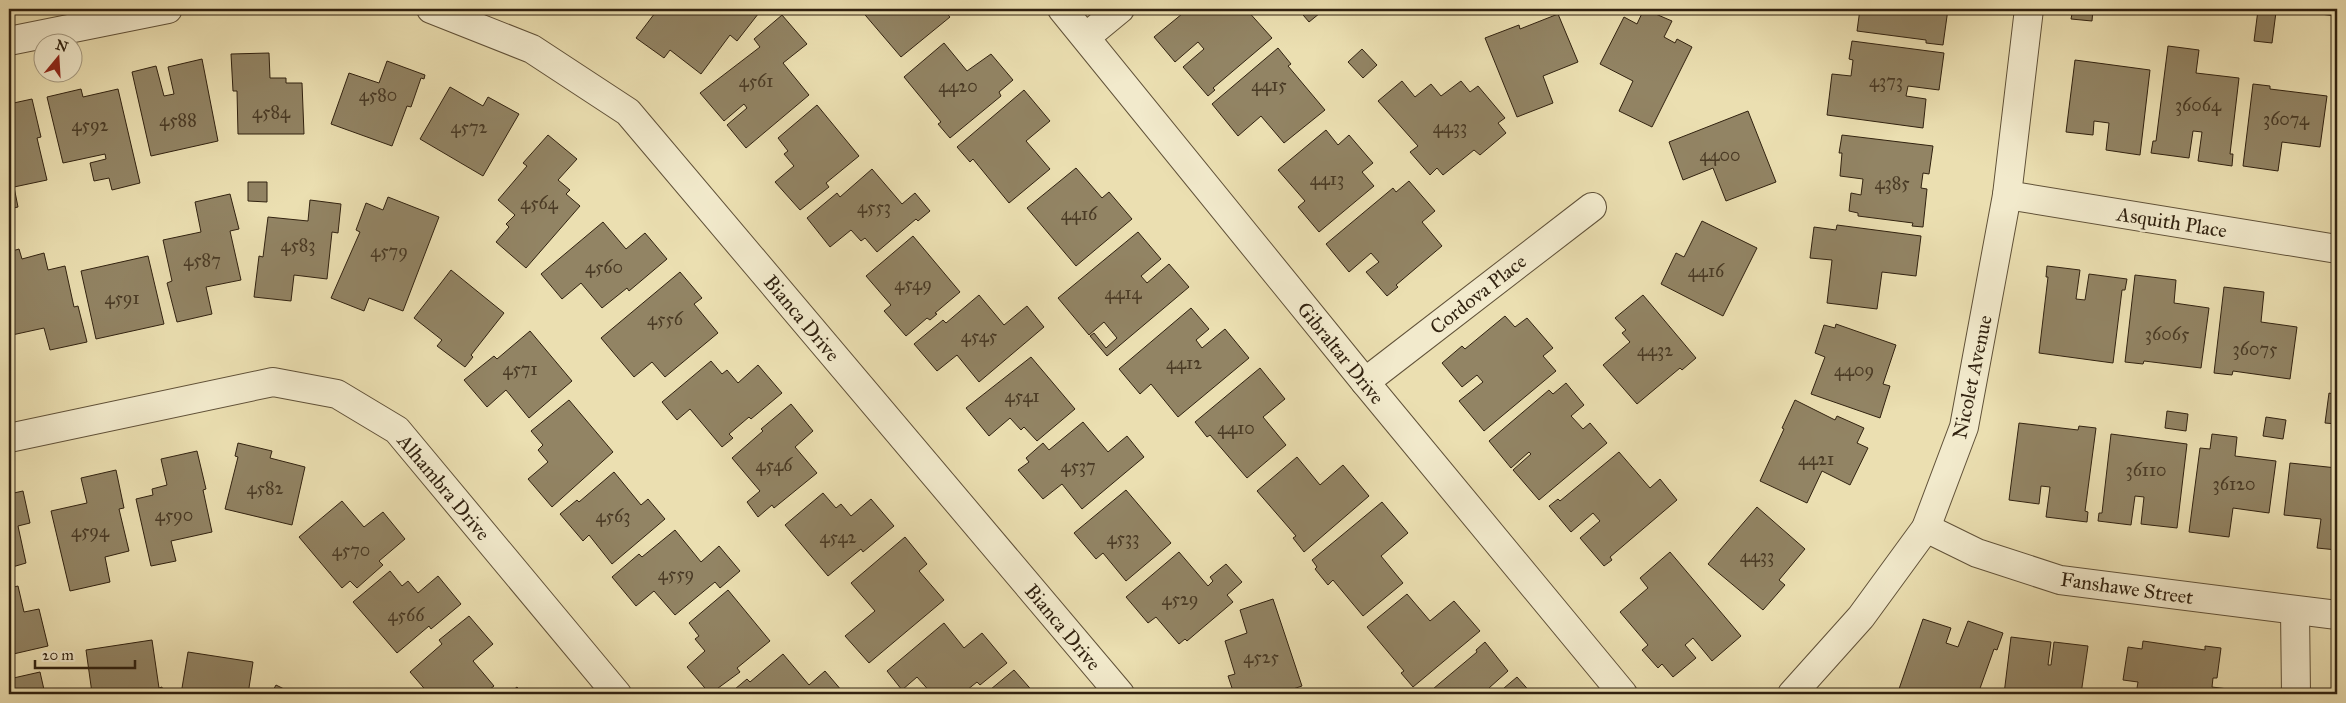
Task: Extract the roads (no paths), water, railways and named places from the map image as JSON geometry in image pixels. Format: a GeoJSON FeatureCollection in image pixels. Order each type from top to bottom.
{"type":"FeatureCollection","features":[{"type":"Feature","properties":{"kind":"street"},"geometry":{"type":"LineString","coordinates":[[9,41],[168,9]]}},
{"type":"Feature","properties":{"kind":"street","name":"Bianca Drive"},"geometry":{"type":"LineString","coordinates":[[430,9],[532,50],[628,112],[1120,694]]}},
{"type":"Feature","properties":{"kind":"street","name":"Gibraltar Drive"},"geometry":{"type":"LineString","coordinates":[[1062,9],[1365,382],[1623,694]]}},
{"type":"Feature","properties":{"kind":"street"},"geometry":{"type":"LineString","coordinates":[[1086,38],[1120,9]]}},
{"type":"Feature","properties":{"kind":"street","name":"Nicolet Avenue"},"geometry":{"type":"LineString","coordinates":[[1792,694],[1861,617],[1926,528],[1964,427],[2007,195],[2029,9]]}},
{"type":"Feature","properties":{"kind":"street","name":"Asquith Place"},"geometry":{"type":"LineString","coordinates":[[2007,195],[2337,249]]}},
{"type":"Feature","properties":{"kind":"street","name":"Cordova Place"},"geometry":{"type":"LineString","coordinates":[[1365,382],[1592,206]]}},
{"type":"Feature","properties":{"kind":"street","name":"Alhambra Drive"},"geometry":{"type":"LineString","coordinates":[[9,438],[273,382],[337,394],[397,430],[617,694]]}},
{"type":"Feature","properties":{"kind":"street","name":"Fanshawe Street"},"geometry":{"type":"LineString","coordinates":[[1926,528],[1977,553],[2060,580],[2337,615]]}},
{"type":"Feature","properties":{"kind":"street"},"geometry":{"type":"LineString","coordinates":[[2295,611],[2296,694]]}}]}
